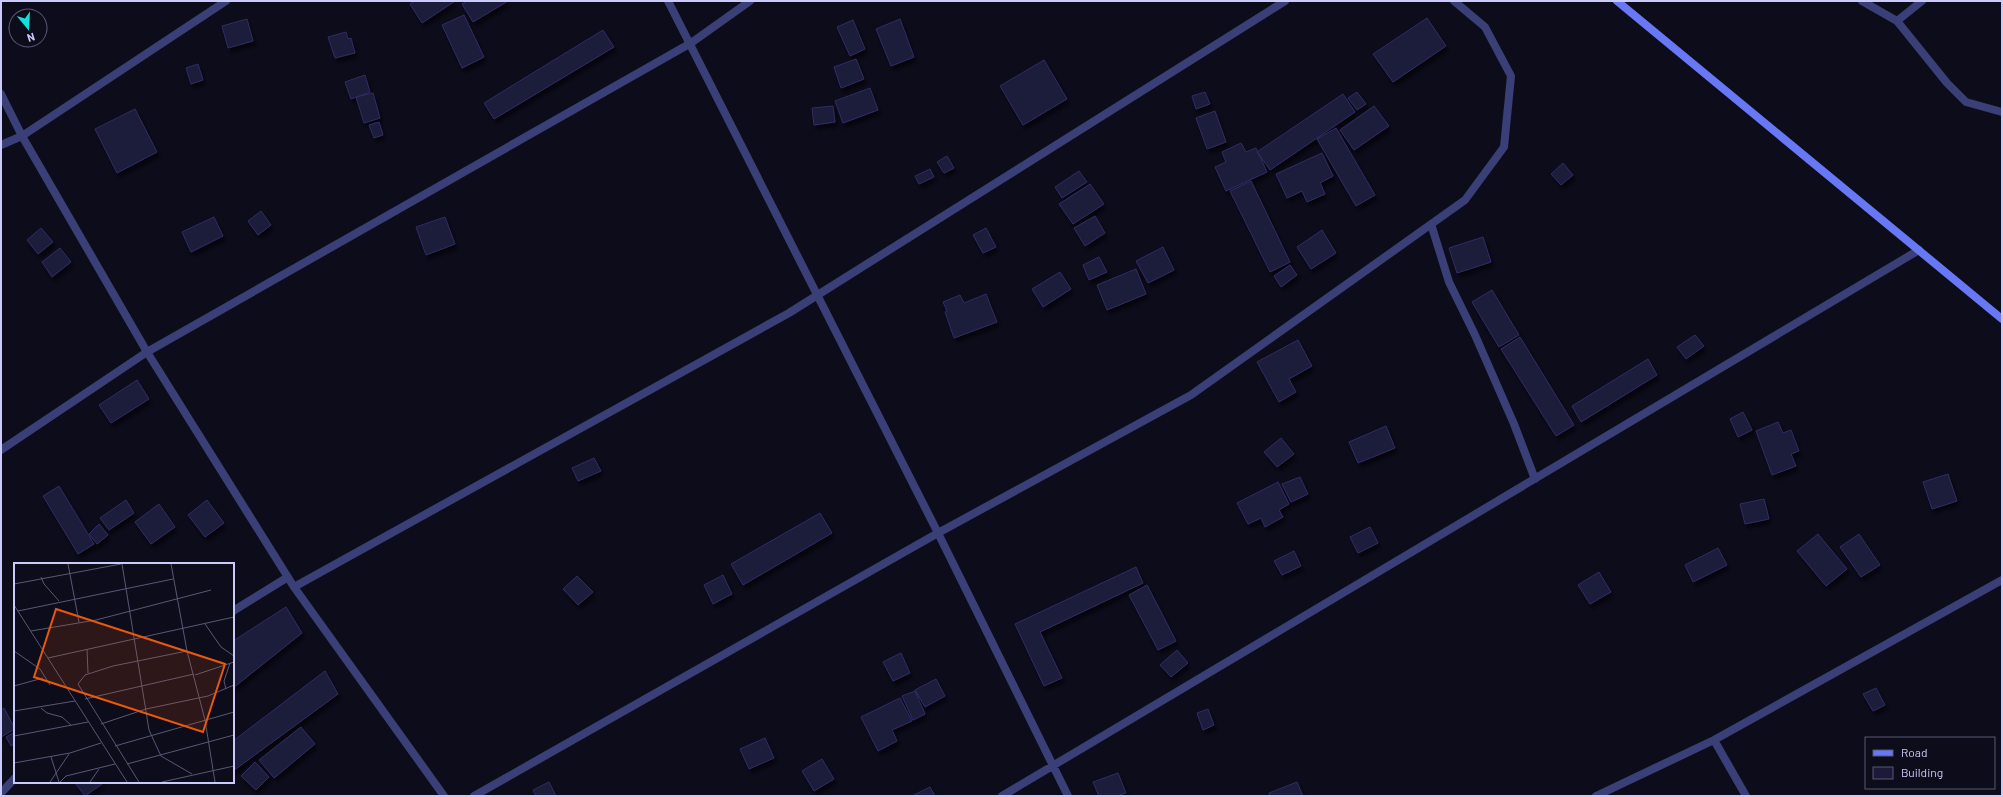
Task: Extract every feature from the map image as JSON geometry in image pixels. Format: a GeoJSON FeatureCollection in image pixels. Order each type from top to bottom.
{"type":"FeatureCollection","features":[{"type":"Feature","properties":{"kind":"main road"},"geometry":{"type":"LineString","coordinates":[[1617,1],[2002,319]]}},
{"type":"Feature","properties":{"kind":"street"},"geometry":{"type":"LineString","coordinates":[[1,145],[22,136],[226,1]]}},
{"type":"Feature","properties":{"kind":"street"},"geometry":{"type":"LineString","coordinates":[[668,1],[691,43],[817,296],[938,533],[1068,796]]}},
{"type":"Feature","properties":{"kind":"street"},"geometry":{"type":"LineString","coordinates":[[1,450],[147,352],[691,43],[750,1]]}},
{"type":"Feature","properties":{"kind":"street"},"geometry":{"type":"LineString","coordinates":[[294,587],[817,296],[1285,1]]}},
{"type":"Feature","properties":{"kind":"street"},"geometry":{"type":"LineString","coordinates":[[474,796],[938,533],[1191,395],[1465,200],[1504,146],[1511,76],[1485,26],[1454,1]]}},
{"type":"Feature","properties":{"kind":"street"},"geometry":{"type":"LineString","coordinates":[[1862,1],[1897,22],[1947,83],[1966,102],[2002,112]]}},
{"type":"Feature","properties":{"kind":"street"},"geometry":{"type":"LineString","coordinates":[[1897,22],[1922,1]]}},
{"type":"Feature","properties":{"kind":"street"},"geometry":{"type":"LineString","coordinates":[[1,94],[22,136],[147,352],[294,587],[444,796]]}},
{"type":"Feature","properties":{"kind":"street"},"geometry":{"type":"LineString","coordinates":[[1431,224],[1449,282],[1475,335],[1514,424],[1535,479]]}},
{"type":"Feature","properties":{"kind":"street"},"geometry":{"type":"LineString","coordinates":[[1002,796],[1919,250]]}},
{"type":"Feature","properties":{"kind":"street"},"geometry":{"type":"LineString","coordinates":[[234,610],[288,577]]}},
{"type":"Feature","properties":{"kind":"street"},"geometry":{"type":"LineString","coordinates":[[1596,796],[1714,740],[2002,580]]}},
{"type":"Feature","properties":{"kind":"street"},"geometry":{"type":"LineString","coordinates":[[1714,740],[1746,796]]}},
{"type":"Feature","properties":{"kind":"street"},"geometry":{"type":"LineString","coordinates":[[1,793],[14,779]]}},
{"type":"Feature","properties":{"kind":"building"},"geometry":{"type":"Polygon","coordinates":[[[415,1],[455,1],[422,23],[410,4],[415,1]]]}},
{"type":"Feature","properties":{"kind":"building"},"geometry":{"type":"Polygon","coordinates":[[[467,1],[508,1],[473,22],[462,4],[467,1]]]}},
{"type":"Feature","properties":{"kind":"building"},"geometry":{"type":"Polygon","coordinates":[[[464,15],[484,57],[462,68],[442,25],[464,15]]]}},
{"type":"Feature","properties":{"kind":"building"},"geometry":{"type":"Polygon","coordinates":[[[1427,18],[1446,46],[1393,82],[1373,54],[1427,18]]]}},
{"type":"Feature","properties":{"kind":"building"},"geometry":{"type":"Polygon","coordinates":[[[247,19],[253,41],[228,48],[222,26],[247,19]]]}},
{"type":"Feature","properties":{"kind":"building"},"geometry":{"type":"Polygon","coordinates":[[[900,19],[914,57],[891,66],[876,29],[900,19]]]}},
{"type":"Feature","properties":{"kind":"building"},"geometry":{"type":"Polygon","coordinates":[[[853,20],[865,49],[850,56],[837,27],[853,20]]]}},
{"type":"Feature","properties":{"kind":"building"},"geometry":{"type":"Polygon","coordinates":[[[603,30],[614,47],[494,119],[484,103],[603,30]]]}},
{"type":"Feature","properties":{"kind":"building"},"geometry":{"type":"Polygon","coordinates":[[[346,32],[348,39],[351,38],[355,53],[335,58],[328,37],[346,32]]]}},
{"type":"Feature","properties":{"kind":"building"},"geometry":{"type":"Polygon","coordinates":[[[856,59],[864,79],[841,88],[834,67],[856,59]]]}},
{"type":"Feature","properties":{"kind":"building"},"geometry":{"type":"Polygon","coordinates":[[[1044,60],[1067,99],[1023,125],[1000,86],[1044,60]]]}},
{"type":"Feature","properties":{"kind":"building"},"geometry":{"type":"Polygon","coordinates":[[[198,64],[203,80],[191,84],[186,68],[198,64]]]}},
{"type":"Feature","properties":{"kind":"building"},"geometry":{"type":"Polygon","coordinates":[[[365,75],[370,92],[351,99],[345,82],[365,75]]]}},
{"type":"Feature","properties":{"kind":"building"},"geometry":{"type":"Polygon","coordinates":[[[870,88],[878,110],[843,123],[835,101],[870,88]]]}},
{"type":"Feature","properties":{"kind":"building"},"geometry":{"type":"Polygon","coordinates":[[[1205,92],[1210,104],[1196,109],[1192,96],[1205,92]]]}},
{"type":"Feature","properties":{"kind":"building"},"geometry":{"type":"Polygon","coordinates":[[[1357,92],[1366,104],[1357,110],[1348,98],[1357,92]]]}},
{"type":"Feature","properties":{"kind":"building"},"geometry":{"type":"Polygon","coordinates":[[[373,93],[380,118],[364,123],[356,97],[373,93]]]}},
{"type":"Feature","properties":{"kind":"building"},"geometry":{"type":"Polygon","coordinates":[[[1343,94],[1355,112],[1270,170],[1257,152],[1343,94]]]}},
{"type":"Feature","properties":{"kind":"building"},"geometry":{"type":"Polygon","coordinates":[[[833,106],[835,122],[814,125],[812,108],[833,106]]]}},
{"type":"Feature","properties":{"kind":"building"},"geometry":{"type":"Polygon","coordinates":[[[1374,106],[1389,126],[1354,150],[1340,130],[1374,106]]]}},
{"type":"Feature","properties":{"kind":"building"},"geometry":{"type":"Polygon","coordinates":[[[135,109],[157,152],[117,173],[95,129],[135,109]]]}},
{"type":"Feature","properties":{"kind":"building"},"geometry":{"type":"Polygon","coordinates":[[[1215,111],[1226,142],[1207,149],[1196,118],[1215,111]]]}},
{"type":"Feature","properties":{"kind":"building"},"geometry":{"type":"Polygon","coordinates":[[[379,122],[383,135],[374,138],[369,125],[379,122]]]}},
{"type":"Feature","properties":{"kind":"building"},"geometry":{"type":"Polygon","coordinates":[[[1336,128],[1375,195],[1356,206],[1317,139],[1336,128]]]}},
{"type":"Feature","properties":{"kind":"building"},"geometry":{"type":"Polygon","coordinates":[[[1241,143],[1246,152],[1256,148],[1267,172],[1226,191],[1215,167],[1226,162],[1222,152],[1241,143]]]}},
{"type":"Feature","properties":{"kind":"building"},"geometry":{"type":"Polygon","coordinates":[[[1322,153],[1333,176],[1320,183],[1325,194],[1307,202],[1302,191],[1287,198],[1276,174],[1322,153]]]}},
{"type":"Feature","properties":{"kind":"building"},"geometry":{"type":"Polygon","coordinates":[[[947,156],[954,168],[944,173],[937,162],[947,156]]]}},
{"type":"Feature","properties":{"kind":"building"},"geometry":{"type":"Polygon","coordinates":[[[1563,163],[1573,175],[1561,185],[1551,174],[1563,163]]]}},
{"type":"Feature","properties":{"kind":"building"},"geometry":{"type":"Polygon","coordinates":[[[930,169],[934,177],[919,184],[915,176],[930,169]]]}},
{"type":"Feature","properties":{"kind":"building"},"geometry":{"type":"Polygon","coordinates":[[[1079,171],[1087,182],[1062,198],[1055,187],[1079,171]]]}},
{"type":"Feature","properties":{"kind":"building"},"geometry":{"type":"Polygon","coordinates":[[[1251,181],[1290,262],[1270,272],[1230,191],[1251,181]]]}},
{"type":"Feature","properties":{"kind":"building"},"geometry":{"type":"Polygon","coordinates":[[[1090,184],[1104,204],[1073,224],[1059,204],[1090,184]]]}},
{"type":"Feature","properties":{"kind":"building"},"geometry":{"type":"Polygon","coordinates":[[[261,211],[271,225],[258,235],[248,221],[261,211]]]}},
{"type":"Feature","properties":{"kind":"building"},"geometry":{"type":"Polygon","coordinates":[[[1095,216],[1105,233],[1085,246],[1074,228],[1095,216]]]}},
{"type":"Feature","properties":{"kind":"building"},"geometry":{"type":"Polygon","coordinates":[[[214,217],[223,236],[191,252],[182,232],[214,217]]]}},
{"type":"Feature","properties":{"kind":"building"},"geometry":{"type":"Polygon","coordinates":[[[445,217],[455,244],[426,255],[416,227],[445,217]]]}},
{"type":"Feature","properties":{"kind":"building"},"geometry":{"type":"Polygon","coordinates":[[[41,228],[53,242],[38,254],[27,240],[41,228]]]}},
{"type":"Feature","properties":{"kind":"building"},"geometry":{"type":"Polygon","coordinates":[[[986,228],[996,247],[983,253],[973,235],[986,228]]]}},
{"type":"Feature","properties":{"kind":"building"},"geometry":{"type":"Polygon","coordinates":[[[1322,230],[1336,253],[1311,269],[1297,247],[1322,230]]]}},
{"type":"Feature","properties":{"kind":"building"},"geometry":{"type":"Polygon","coordinates":[[[1483,237],[1491,262],[1457,273],[1449,248],[1483,237]]]}},
{"type":"Feature","properties":{"kind":"building"},"geometry":{"type":"Polygon","coordinates":[[[1163,247],[1174,270],[1148,283],[1136,261],[1163,247]]]}},
{"type":"Feature","properties":{"kind":"building"},"geometry":{"type":"Polygon","coordinates":[[[60,248],[71,262],[52,277],[42,262],[60,248]]]}},
{"type":"Feature","properties":{"kind":"building"},"geometry":{"type":"Polygon","coordinates":[[[1099,257],[1107,272],[1089,280],[1083,265],[1099,257]]]}},
{"type":"Feature","properties":{"kind":"building"},"geometry":{"type":"Polygon","coordinates":[[[1290,265],[1297,275],[1281,287],[1274,276],[1290,265]]]}},
{"type":"Feature","properties":{"kind":"building"},"geometry":{"type":"Polygon","coordinates":[[[1136,269],[1146,294],[1107,310],[1097,285],[1136,269]]]}},
{"type":"Feature","properties":{"kind":"building"},"geometry":{"type":"Polygon","coordinates":[[[1060,272],[1071,289],[1043,307],[1032,289],[1060,272]]]}},
{"type":"Feature","properties":{"kind":"building"},"geometry":{"type":"Polygon","coordinates":[[[1492,290],[1519,335],[1499,347],[1472,302],[1492,290]]]}},
{"type":"Feature","properties":{"kind":"building"},"geometry":{"type":"Polygon","coordinates":[[[986,294],[997,322],[954,338],[943,302],[960,295],[964,303],[986,294]]]}},
{"type":"Feature","properties":{"kind":"building"},"geometry":{"type":"Polygon","coordinates":[[[1695,335],[1704,346],[1686,359],[1677,347],[1695,335]]]}},
{"type":"Feature","properties":{"kind":"building"},"geometry":{"type":"Polygon","coordinates":[[[1520,337],[1574,425],[1556,436],[1501,349],[1520,337]]]}},
{"type":"Feature","properties":{"kind":"building"},"geometry":{"type":"Polygon","coordinates":[[[1298,340],[1312,366],[1289,379],[1296,392],[1279,402],[1257,362],[1298,340]]]}},
{"type":"Feature","properties":{"kind":"building"},"geometry":{"type":"Polygon","coordinates":[[[1648,359],[1657,375],[1581,422],[1572,406],[1648,359]]]}},
{"type":"Feature","properties":{"kind":"building"},"geometry":{"type":"Polygon","coordinates":[[[137,380],[149,399],[111,423],[99,405],[137,380]]]}},
{"type":"Feature","properties":{"kind":"building"},"geometry":{"type":"Polygon","coordinates":[[[1743,412],[1752,430],[1738,437],[1730,419],[1743,412]]]}},
{"type":"Feature","properties":{"kind":"building"},"geometry":{"type":"Polygon","coordinates":[[[1778,422],[1783,433],[1791,430],[1799,451],[1791,454],[1796,466],[1772,475],[1756,431],[1778,422]]]}},
{"type":"Feature","properties":{"kind":"building"},"geometry":{"type":"Polygon","coordinates":[[[1386,426],[1395,448],[1358,463],[1349,442],[1386,426]]]}},
{"type":"Feature","properties":{"kind":"building"},"geometry":{"type":"Polygon","coordinates":[[[1281,438],[1294,454],[1277,467],[1264,452],[1281,438]]]}},
{"type":"Feature","properties":{"kind":"building"},"geometry":{"type":"Polygon","coordinates":[[[594,458],[601,471],[578,481],[572,468],[594,458]]]}},
{"type":"Feature","properties":{"kind":"building"},"geometry":{"type":"Polygon","coordinates":[[[1948,474],[1957,501],[1932,509],[1923,482],[1948,474]]]}},
{"type":"Feature","properties":{"kind":"building"},"geometry":{"type":"Polygon","coordinates":[[[1300,477],[1308,494],[1291,502],[1282,484],[1300,477]]]}},
{"type":"Feature","properties":{"kind":"building"},"geometry":{"type":"Polygon","coordinates":[[[1278,482],[1289,504],[1279,510],[1283,517],[1265,527],[1261,518],[1248,524],[1237,503],[1278,482]]]}},
{"type":"Feature","properties":{"kind":"building"},"geometry":{"type":"Polygon","coordinates":[[[59,486],[94,544],[78,554],[43,496],[59,486]]]}},
{"type":"Feature","properties":{"kind":"building"},"geometry":{"type":"Polygon","coordinates":[[[1764,499],[1769,519],[1745,524],[1740,504],[1764,499]]]}},
{"type":"Feature","properties":{"kind":"building"},"geometry":{"type":"Polygon","coordinates":[[[126,500],[134,513],[109,530],[100,518],[126,500]]]}},
{"type":"Feature","properties":{"kind":"building"},"geometry":{"type":"Polygon","coordinates":[[[207,500],[224,523],[205,537],[188,515],[207,500]]]}},
{"type":"Feature","properties":{"kind":"building"},"geometry":{"type":"Polygon","coordinates":[[[159,504],[175,527],[151,544],[135,522],[159,504]]]}},
{"type":"Feature","properties":{"kind":"building"},"geometry":{"type":"Polygon","coordinates":[[[820,513],[832,533],[743,585],[731,564],[820,513]]]}},
{"type":"Feature","properties":{"kind":"building"},"geometry":{"type":"Polygon","coordinates":[[[99,524],[108,535],[97,544],[89,534],[99,524]]]}},
{"type":"Feature","properties":{"kind":"building"},"geometry":{"type":"Polygon","coordinates":[[[1370,527],[1378,543],[1358,553],[1350,537],[1370,527]]]}},
{"type":"Feature","properties":{"kind":"building"},"geometry":{"type":"Polygon","coordinates":[[[1818,534],[1847,569],[1826,586],[1797,551],[1818,534]]]}},
{"type":"Feature","properties":{"kind":"building"},"geometry":{"type":"Polygon","coordinates":[[[1859,534],[1880,565],[1861,577],[1840,547],[1859,534]]]}},
{"type":"Feature","properties":{"kind":"building"},"geometry":{"type":"Polygon","coordinates":[[[1718,548],[1727,565],[1693,582],[1685,565],[1718,548]]]}},
{"type":"Feature","properties":{"kind":"building"},"geometry":{"type":"Polygon","coordinates":[[[1294,551],[1301,566],[1282,575],[1274,561],[1294,551]]]}},
{"type":"Feature","properties":{"kind":"building"},"geometry":{"type":"Polygon","coordinates":[[[1136,567],[1143,583],[1040,632],[1062,678],[1044,686],[1015,624],[1136,567]]]}},
{"type":"Feature","properties":{"kind":"building"},"geometry":{"type":"Polygon","coordinates":[[[1599,572],[1611,592],[1590,604],[1578,585],[1599,572]]]}},
{"type":"Feature","properties":{"kind":"building"},"geometry":{"type":"Polygon","coordinates":[[[723,575],[732,594],[713,604],[704,585],[723,575]]]}},
{"type":"Feature","properties":{"kind":"building"},"geometry":{"type":"Polygon","coordinates":[[[577,576],[593,592],[578,605],[563,589],[577,576]]]}},
{"type":"Feature","properties":{"kind":"building"},"geometry":{"type":"Polygon","coordinates":[[[1147,585],[1176,641],[1158,650],[1129,595],[1147,585]]]}},
{"type":"Feature","properties":{"kind":"building"},"geometry":{"type":"Polygon","coordinates":[[[286,607],[302,633],[234,687],[234,640],[286,607]]]}},
{"type":"Feature","properties":{"kind":"building"},"geometry":{"type":"Polygon","coordinates":[[[1177,650],[1188,663],[1171,677],[1160,665],[1177,650]]]}},
{"type":"Feature","properties":{"kind":"building"},"geometry":{"type":"Polygon","coordinates":[[[901,653],[910,673],[893,681],[883,662],[901,653]]]}},
{"type":"Feature","properties":{"kind":"building"},"geometry":{"type":"Polygon","coordinates":[[[325,671],[338,694],[234,770],[234,740],[325,671]]]}},
{"type":"Feature","properties":{"kind":"building"},"geometry":{"type":"Polygon","coordinates":[[[936,679],[945,696],[925,707],[915,690],[936,679]]]}},
{"type":"Feature","properties":{"kind":"building"},"geometry":{"type":"Polygon","coordinates":[[[1876,688],[1885,705],[1873,711],[1863,694],[1876,688]]]}},
{"type":"Feature","properties":{"kind":"building"},"geometry":{"type":"Polygon","coordinates":[[[915,691],[925,714],[913,720],[902,696],[915,691]]]}},
{"type":"Feature","properties":{"kind":"building"},"geometry":{"type":"Polygon","coordinates":[[[900,698],[912,721],[892,730],[897,741],[878,751],[861,717],[900,698]]]}},
{"type":"Feature","properties":{"kind":"building"},"geometry":{"type":"Polygon","coordinates":[[[4,708],[14,730],[1,737],[1,710],[4,708]]]}},
{"type":"Feature","properties":{"kind":"building"},"geometry":{"type":"Polygon","coordinates":[[[1208,709],[1214,725],[1203,730],[1197,713],[1208,709]]]}},
{"type":"Feature","properties":{"kind":"building"},"geometry":{"type":"Polygon","coordinates":[[[301,727],[315,744],[274,778],[259,760],[301,727]]]}},
{"type":"Feature","properties":{"kind":"building"},"geometry":{"type":"Polygon","coordinates":[[[14,733],[14,744],[11,746],[6,737],[14,733]]]}},
{"type":"Feature","properties":{"kind":"building"},"geometry":{"type":"Polygon","coordinates":[[[765,738],[774,758],[749,769],[740,749],[765,738]]]}},
{"type":"Feature","properties":{"kind":"building"},"geometry":{"type":"Polygon","coordinates":[[[822,759],[834,779],[814,791],[802,771],[822,759]]]}},
{"type":"Feature","properties":{"kind":"building"},"geometry":{"type":"Polygon","coordinates":[[[255,762],[269,777],[256,790],[241,776],[255,762]]]}},
{"type":"Feature","properties":{"kind":"building"},"geometry":{"type":"Polygon","coordinates":[[[1118,773],[1126,793],[1117,796],[1099,796],[1093,782],[1118,773]]]}},
{"type":"Feature","properties":{"kind":"building"},"geometry":{"type":"Polygon","coordinates":[[[549,782],[556,796],[536,796],[533,790],[549,782]]]}},
{"type":"Feature","properties":{"kind":"building"},"geometry":{"type":"Polygon","coordinates":[[[1297,782],[1303,796],[1270,796],[1269,793],[1297,782]]]}},
{"type":"Feature","properties":{"kind":"building"},"geometry":{"type":"Polygon","coordinates":[[[75,783],[102,784],[85,796],[75,783]]]}},
{"type":"Feature","properties":{"kind":"building"},"geometry":{"type":"Polygon","coordinates":[[[930,787],[935,796],[912,796],[930,787]]]}}]}
